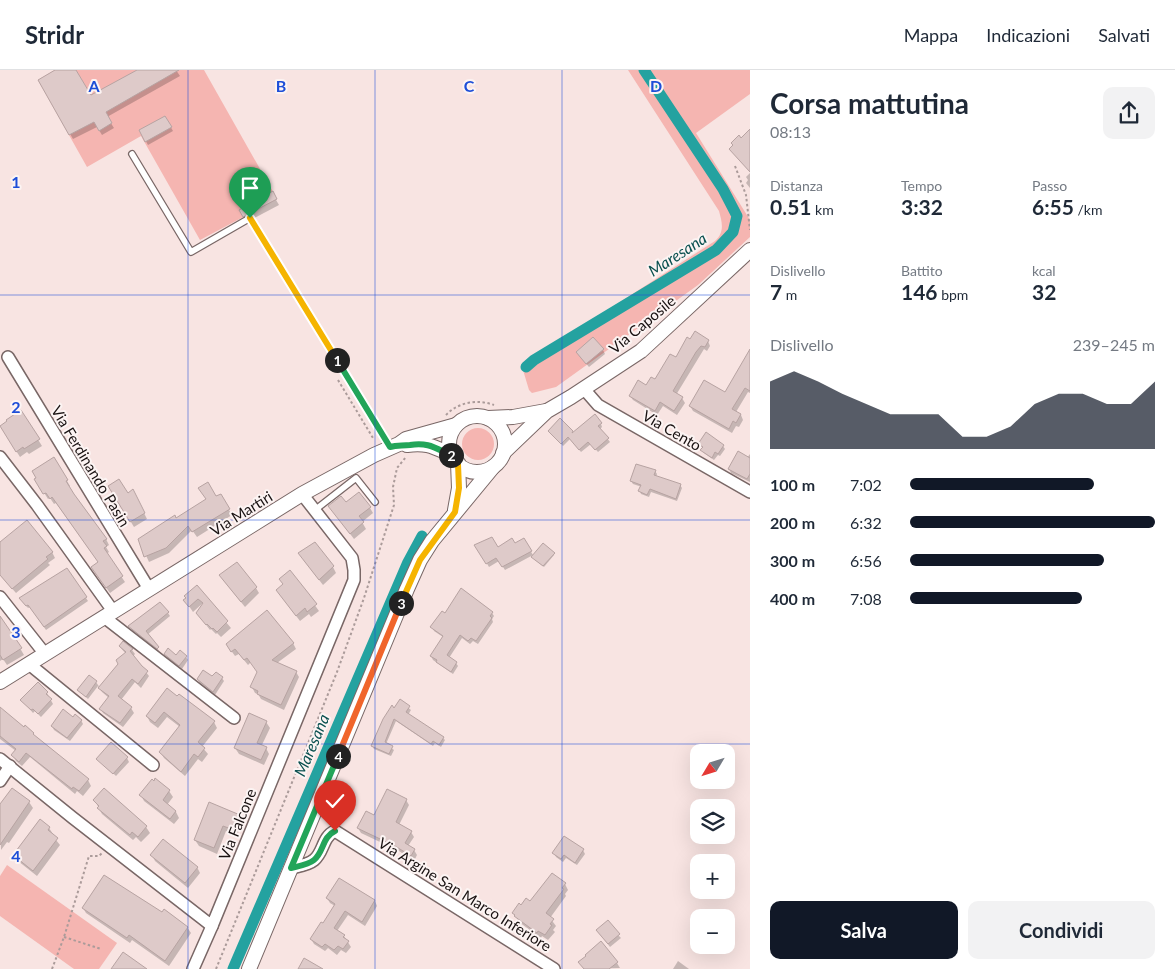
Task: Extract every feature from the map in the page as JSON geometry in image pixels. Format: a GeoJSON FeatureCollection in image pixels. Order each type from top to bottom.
{"type":"FeatureCollection","features":[{"type":"Feature","properties":{"kind":"street","name":"Via Caposile"},"geometry":{"type":"LineString","coordinates":[[503,453],[547,411],[641,351],[750,250]]}},
{"type":"Feature","properties":{"kind":"street","name":"Via Ferdinando Pasin"},"geometry":{"type":"LineString","coordinates":[[8,357],[149,589]]}},
{"type":"Feature","properties":{"kind":"street","name":"Via Cento"},"geometry":{"type":"LineString","coordinates":[[584,389],[598,405],[750,492]]}},
{"type":"Feature","properties":{"kind":"street","name":"Via Caposile"},"geometry":{"type":"LineString","coordinates":[[488,418],[513,417],[547,411]]}},
{"type":"Feature","properties":{"kind":"street"},"geometry":{"type":"LineString","coordinates":[[249,969],[420,560],[455,512],[498,462],[503,453],[505,446],[503,433],[488,418],[470,417],[456,425],[452,432],[450,441],[455,459],[459,488],[455,512]]}},
{"type":"Feature","properties":{"kind":"street","name":"Via Martiri"},"geometry":{"type":"LineString","coordinates":[[0,682],[302,494],[400,445],[410,438],[456,425]]}},
{"type":"Feature","properties":{"kind":"street"},"geometry":{"type":"LineString","coordinates":[[400,445],[417,443],[431,445],[455,459],[465,469],[475,471],[492,467]]}},
{"type":"Feature","properties":{"kind":"street"},"geometry":{"type":"LineString","coordinates":[[0,457],[37,505],[109,614],[234,718]]}},
{"type":"Feature","properties":{"kind":"street","name":"Via Falcone"},"geometry":{"type":"LineString","coordinates":[[193,969],[354,580],[352,558],[302,494]]}},
{"type":"Feature","properties":{"kind":"street"},"geometry":{"type":"LineString","coordinates":[[0,597],[45,654]]}},
{"type":"Feature","properties":{"kind":"street"},"geometry":{"type":"LineString","coordinates":[[29,664],[153,766]]}},
{"type":"Feature","properties":{"kind":"street"},"geometry":{"type":"LineString","coordinates":[[0,759],[212,926]]}},
{"type":"Feature","properties":{"kind":"street"},"geometry":{"type":"LineString","coordinates":[[0,781],[10,766]]}},
{"type":"Feature","properties":{"kind":"street","name":"Via Argine San Marco Inferiore"},"geometry":{"type":"LineString","coordinates":[[291,868],[315,860],[329,834],[335,831],[554,969]]}},
{"type":"Feature","properties":{"kind":"lane"},"geometry":{"type":"LineString","coordinates":[[132,154],[191,252],[250,218],[400,445]]}},
{"type":"Feature","properties":{"kind":"lane"},"geometry":{"type":"LineString","coordinates":[[315,510],[356,478],[375,502]]}},
{"type":"Feature","properties":{"kind":"path"},"geometry":{"type":"LineString","coordinates":[[734,166],[746,195],[750,230]]}},
{"type":"Feature","properties":{"kind":"path"},"geometry":{"type":"LineString","coordinates":[[216,969],[337,672],[364,598],[394,505],[393,487],[397,468],[413,451],[400,445]]}},
{"type":"Feature","properties":{"kind":"path"},"geometry":{"type":"LineString","coordinates":[[52,969],[89,856],[99,856],[108,845]]}},
{"type":"Feature","properties":{"kind":"path"},"geometry":{"type":"LineString","coordinates":[[64,937],[100,949]]}},
{"type":"Feature","properties":{"kind":"shaded area"},"geometry":{"type":"Polygon","coordinates":[[[55,70],[204,70],[277,199],[200,240],[141,136],[87,167],[38,80],[55,70]]]}},
{"type":"Feature","properties":{"kind":"shaded area"},"geometry":{"type":"Polygon","coordinates":[[[628,70],[750,70],[750,94],[696,133],[750,220],[750,237],[698,285],[556,387],[532,393],[529,390],[523,370],[525,363],[715,241],[720,234],[722,223],[719,211],[628,70]]]}},
{"type":"Feature","properties":{"kind":"shaded area"},"geometry":{"type":"Polygon","coordinates":[[[478,428],[490,432],[494,444],[490,456],[478,460],[466,456],[462,444],[466,432],[478,428]]]}},
{"type":"Feature","properties":{"kind":"shaded area"},"geometry":{"type":"Polygon","coordinates":[[[7,865],[117,943],[99,969],[74,969],[0,916],[0,876],[7,865]]]}},
{"type":"Feature","properties":{"kind":"building"},"geometry":{"type":"Polygon","coordinates":[[[55,70],[76,70],[91,95],[137,70],[179,70],[106,112],[112,123],[99,131],[94,122],[69,135],[38,80],[55,70]]]}},
{"type":"Feature","properties":{"kind":"building"},"geometry":{"type":"Polygon","coordinates":[[[165,116],[172,127],[145,142],[139,130],[165,116]]]}},
{"type":"Feature","properties":{"kind":"building"},"geometry":{"type":"Polygon","coordinates":[[[750,129],[750,172],[729,149],[733,145],[731,143],[739,135],[741,138],[750,129]]]}},
{"type":"Feature","properties":{"kind":"building"},"geometry":{"type":"Polygon","coordinates":[[[273,191],[277,199],[243,217],[239,210],[273,191]]]}},
{"type":"Feature","properties":{"kind":"building"},"geometry":{"type":"Polygon","coordinates":[[[695,331],[709,340],[705,347],[701,346],[696,352],[673,391],[683,397],[674,411],[660,402],[655,411],[629,396],[638,380],[646,385],[651,377],[655,379],[670,354],[676,357],[687,337],[690,339],[695,331]]]}},
{"type":"Feature","properties":{"kind":"building"},"geometry":{"type":"Polygon","coordinates":[[[593,337],[604,349],[586,364],[576,352],[593,337]]]}},
{"type":"Feature","properties":{"kind":"building"},"geometry":{"type":"Polygon","coordinates":[[[750,349],[750,391],[745,388],[732,409],[741,414],[736,423],[733,421],[729,429],[689,406],[704,380],[725,392],[750,349]]]}},
{"type":"Feature","properties":{"kind":"building"},"geometry":{"type":"Polygon","coordinates":[[[21,410],[40,439],[16,452],[0,426],[21,410]]]}},
{"type":"Feature","properties":{"kind":"building"},"geometry":{"type":"Polygon","coordinates":[[[595,414],[602,423],[598,426],[609,438],[595,450],[588,442],[579,450],[568,437],[561,444],[548,431],[560,418],[573,431],[572,433],[595,414]]]}},
{"type":"Feature","properties":{"kind":"building"},"geometry":{"type":"Polygon","coordinates":[[[706,432],[724,445],[718,454],[715,452],[712,458],[700,450],[703,447],[698,444],[706,432]]]}},
{"type":"Feature","properties":{"kind":"building"},"geometry":{"type":"Polygon","coordinates":[[[738,451],[750,458],[750,474],[747,479],[728,469],[738,451]]]}},
{"type":"Feature","properties":{"kind":"building"},"geometry":{"type":"Polygon","coordinates":[[[54,457],[74,494],[107,539],[103,541],[107,546],[104,548],[123,576],[106,588],[91,567],[98,562],[52,497],[50,499],[46,493],[43,494],[34,479],[36,478],[32,471],[54,457]]]}},
{"type":"Feature","properties":{"kind":"building"},"geometry":{"type":"Polygon","coordinates":[[[636,464],[656,470],[654,475],[681,484],[676,499],[650,489],[647,495],[638,491],[641,485],[630,481],[636,464]]]}},
{"type":"Feature","properties":{"kind":"building"},"geometry":{"type":"Polygon","coordinates":[[[119,479],[128,493],[133,489],[145,513],[130,522],[108,486],[119,479]]]}},
{"type":"Feature","properties":{"kind":"building"},"geometry":{"type":"Polygon","coordinates":[[[208,482],[216,496],[221,494],[230,509],[192,532],[188,526],[166,548],[144,557],[138,539],[175,515],[176,518],[206,499],[198,488],[208,482]]]}},
{"type":"Feature","properties":{"kind":"building"},"geometry":{"type":"Polygon","coordinates":[[[359,492],[371,507],[359,516],[364,522],[350,534],[328,506],[341,496],[346,502],[359,492]]]}},
{"type":"Feature","properties":{"kind":"building"},"geometry":{"type":"Polygon","coordinates":[[[27,520],[53,552],[46,557],[48,559],[12,589],[0,575],[0,542],[27,520]]]}},
{"type":"Feature","properties":{"kind":"building"},"geometry":{"type":"Polygon","coordinates":[[[492,537],[498,547],[512,538],[515,543],[524,538],[532,551],[502,567],[496,558],[486,564],[474,545],[492,537]]]}},
{"type":"Feature","properties":{"kind":"building"},"geometry":{"type":"Polygon","coordinates":[[[315,542],[334,566],[319,580],[298,553],[315,542]]]}},
{"type":"Feature","properties":{"kind":"building"},"geometry":{"type":"Polygon","coordinates":[[[543,543],[555,553],[543,566],[531,557],[543,543]]]}},
{"type":"Feature","properties":{"kind":"building"},"geometry":{"type":"Polygon","coordinates":[[[237,562],[257,587],[241,602],[219,575],[237,562]]]}},
{"type":"Feature","properties":{"kind":"building"},"geometry":{"type":"Polygon","coordinates":[[[67,568],[87,597],[44,627],[28,605],[26,606],[19,598],[67,568]]]}},
{"type":"Feature","properties":{"kind":"building"},"geometry":{"type":"Polygon","coordinates":[[[290,570],[317,604],[307,612],[305,608],[296,616],[276,590],[283,584],[279,579],[290,570]]]}},
{"type":"Feature","properties":{"kind":"building"},"geometry":{"type":"Polygon","coordinates":[[[197,585],[228,621],[217,632],[206,625],[196,613],[203,603],[198,599],[189,607],[183,600],[186,598],[184,596],[197,585]]]}},
{"type":"Feature","properties":{"kind":"building"},"geometry":{"type":"Polygon","coordinates":[[[461,588],[493,612],[490,616],[492,618],[476,641],[471,638],[468,641],[460,635],[447,655],[457,662],[451,672],[430,656],[443,636],[430,627],[442,611],[445,613],[461,588]]]}},
{"type":"Feature","properties":{"kind":"building"},"geometry":{"type":"Polygon","coordinates":[[[160,602],[169,612],[146,631],[159,647],[157,649],[128,626],[160,602]]]}},
{"type":"Feature","properties":{"kind":"building"},"geometry":{"type":"Polygon","coordinates":[[[267,610],[294,643],[272,660],[297,671],[281,705],[257,694],[258,691],[250,687],[257,672],[247,658],[244,660],[235,649],[231,652],[226,644],[267,610]]]}},
{"type":"Feature","properties":{"kind":"building"},"geometry":{"type":"Polygon","coordinates":[[[0,616],[22,648],[3,660],[0,655],[0,616]]]}},
{"type":"Feature","properties":{"kind":"building"},"geometry":{"type":"Polygon","coordinates":[[[123,641],[133,649],[130,651],[148,671],[138,684],[132,679],[118,696],[132,707],[120,723],[99,709],[109,696],[98,688],[118,664],[116,660],[126,652],[119,646],[123,641]]]}},
{"type":"Feature","properties":{"kind":"building"},"geometry":{"type":"Polygon","coordinates":[[[168,648],[176,655],[180,650],[187,656],[179,666],[164,654],[168,648]]]}},
{"type":"Feature","properties":{"kind":"building"},"geometry":{"type":"Polygon","coordinates":[[[203,670],[212,676],[216,672],[223,677],[213,692],[197,679],[203,670]]]}},
{"type":"Feature","properties":{"kind":"building"},"geometry":{"type":"Polygon","coordinates":[[[89,675],[97,681],[86,697],[77,690],[89,675]]]}},
{"type":"Feature","properties":{"kind":"building"},"geometry":{"type":"Polygon","coordinates":[[[38,682],[52,699],[38,714],[20,700],[38,682]]]}},
{"type":"Feature","properties":{"kind":"building"},"geometry":{"type":"Polygon","coordinates":[[[167,688],[177,696],[179,694],[215,721],[198,742],[205,748],[198,757],[194,754],[181,772],[159,752],[180,725],[164,712],[155,723],[146,716],[167,688]]]}},
{"type":"Feature","properties":{"kind":"building"},"geometry":{"type":"Polygon","coordinates":[[[400,699],[410,706],[406,712],[444,737],[439,745],[433,741],[431,744],[394,719],[385,742],[393,746],[389,754],[371,746],[383,719],[392,705],[394,708],[400,699]]]}},
{"type":"Feature","properties":{"kind":"building"},"geometry":{"type":"Polygon","coordinates":[[[0,707],[24,727],[25,725],[33,734],[89,779],[79,791],[73,787],[72,789],[26,753],[19,762],[11,755],[16,749],[0,736],[0,707]]]}},
{"type":"Feature","properties":{"kind":"building"},"geometry":{"type":"Polygon","coordinates":[[[63,709],[73,717],[75,714],[82,720],[67,738],[51,726],[63,709]]]}},
{"type":"Feature","properties":{"kind":"building"},"geometry":{"type":"Polygon","coordinates":[[[249,713],[267,721],[257,743],[267,747],[261,760],[234,748],[249,713]]]}},
{"type":"Feature","properties":{"kind":"building"},"geometry":{"type":"Polygon","coordinates":[[[111,742],[128,757],[113,774],[96,759],[111,742]]]}},
{"type":"Feature","properties":{"kind":"building"},"geometry":{"type":"Polygon","coordinates":[[[155,778],[170,790],[163,800],[176,811],[170,819],[139,795],[155,778]]]}},
{"type":"Feature","properties":{"kind":"building"},"geometry":{"type":"Polygon","coordinates":[[[12,788],[30,801],[0,845],[0,804],[12,788]]]}},
{"type":"Feature","properties":{"kind":"building"},"geometry":{"type":"Polygon","coordinates":[[[104,788],[147,826],[138,837],[132,832],[130,835],[97,808],[99,806],[93,800],[104,788]]]}},
{"type":"Feature","properties":{"kind":"building"},"geometry":{"type":"Polygon","coordinates":[[[387,789],[407,799],[396,822],[412,831],[405,843],[415,849],[411,856],[395,846],[357,828],[366,811],[374,815],[387,789]]]}},
{"type":"Feature","properties":{"kind":"building"},"geometry":{"type":"Polygon","coordinates":[[[209,802],[240,815],[234,830],[223,826],[214,848],[194,840],[209,802]]]}},
{"type":"Feature","properties":{"kind":"building"},"geometry":{"type":"Polygon","coordinates":[[[40,819],[50,827],[48,830],[58,838],[33,871],[13,855],[40,819]]]}},
{"type":"Feature","properties":{"kind":"building"},"geometry":{"type":"Polygon","coordinates":[[[564,836],[584,849],[575,863],[564,855],[561,859],[552,853],[564,836]]]}},
{"type":"Feature","properties":{"kind":"building"},"geometry":{"type":"Polygon","coordinates":[[[163,839],[198,867],[185,883],[150,855],[163,839]]]}},
{"type":"Feature","properties":{"kind":"building"},"geometry":{"type":"Polygon","coordinates":[[[552,873],[566,883],[562,888],[564,889],[546,913],[554,919],[545,935],[538,931],[537,933],[512,913],[519,903],[521,905],[526,898],[530,901],[552,873]]]}},
{"type":"Feature","properties":{"kind":"building"},"geometry":{"type":"Polygon","coordinates":[[[104,875],[162,912],[164,909],[188,927],[165,961],[129,935],[127,938],[82,908],[104,875]]]}},
{"type":"Feature","properties":{"kind":"building"},"geometry":{"type":"Polygon","coordinates":[[[339,878],[375,900],[362,922],[345,911],[334,928],[345,935],[343,937],[349,941],[343,949],[338,946],[334,950],[325,944],[322,947],[310,939],[335,904],[326,898],[339,878]]]}},
{"type":"Feature","properties":{"kind":"building"},"geometry":{"type":"Polygon","coordinates":[[[608,920],[620,934],[608,944],[596,930],[608,920]]]}},
{"type":"Feature","properties":{"kind":"building"},"geometry":{"type":"Polygon","coordinates":[[[601,941],[618,962],[609,969],[584,969],[578,962],[601,941]]]}},
{"type":"Feature","properties":{"kind":"building"},"geometry":{"type":"Polygon","coordinates":[[[123,952],[147,969],[111,969],[123,952]]]}},
{"type":"Feature","properties":{"kind":"building"},"geometry":{"type":"Polygon","coordinates":[[[304,958],[323,969],[298,969],[304,958]]]}},
{"type":"Feature","properties":{"kind":"waterway","name":"Maresana"},"geometry":{"type":"LineString","coordinates":[[526,367],[534,360],[716,250],[733,232],[737,216],[723,189],[644,70]]}},
{"type":"Feature","properties":{"kind":"waterway","name":"Maresana"},"geometry":{"type":"LineString","coordinates":[[233,969],[408,562],[422,536]]}},
{"type":"Feature","properties":{"kind":"route"},"geometry":{"type":"LineString","coordinates":[[250,218],[390,447],[399,444],[423,443],[452,455],[458,464],[459,488],[455,512],[420,560],[291,868],[315,860],[329,834],[335,831]]}}]}
